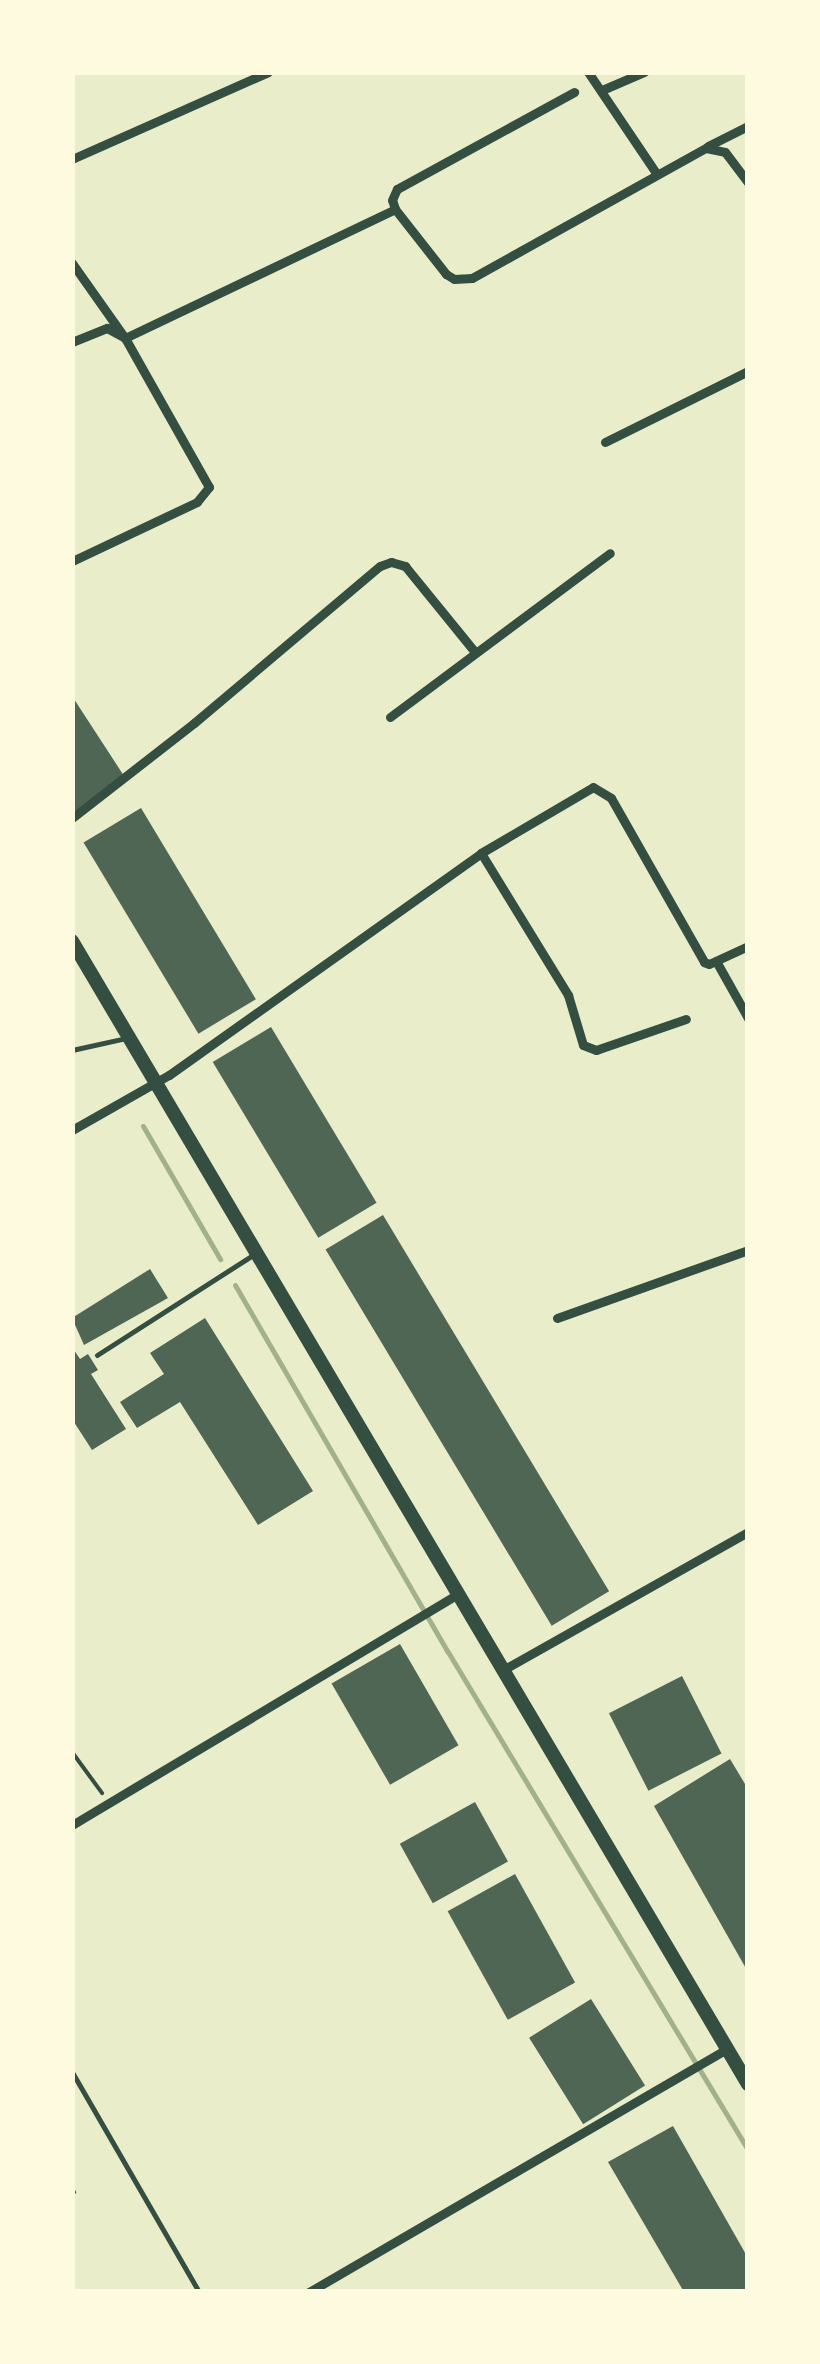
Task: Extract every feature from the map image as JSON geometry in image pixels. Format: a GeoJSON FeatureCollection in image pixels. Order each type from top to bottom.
{"type":"FeatureCollection","features":[{"type":"Feature","properties":{"kind":"main road"},"geometry":{"type":"LineString","coordinates":[[72,941],[256,1254],[450,1598],[501,1671],[748,2084]]}},
{"type":"Feature","properties":{"kind":"street"},"geometry":{"type":"LineString","coordinates":[[72,159],[268,72]]}},
{"type":"Feature","properties":{"kind":"street"},"geometry":{"type":"LineString","coordinates":[[588,72],[656,172]]}},
{"type":"Feature","properties":{"kind":"street"},"geometry":{"type":"LineString","coordinates":[[602,90],[644,72]]}},
{"type":"Feature","properties":{"kind":"street"},"geometry":{"type":"LineString","coordinates":[[124,338],[393,204],[397,189],[574,92]]}},
{"type":"Feature","properties":{"kind":"street"},"geometry":{"type":"LineString","coordinates":[[393,204],[446,274],[454,279],[472,278],[656,172],[748,126]]}},
{"type":"Feature","properties":{"kind":"street"},"geometry":{"type":"LineString","coordinates":[[706,148],[725,152],[748,183]]}},
{"type":"Feature","properties":{"kind":"street"},"geometry":{"type":"LineString","coordinates":[[72,263],[124,338],[208,487],[208,493],[197,502],[72,562]]}},
{"type":"Feature","properties":{"kind":"street"},"geometry":{"type":"LineString","coordinates":[[72,342],[106,328],[124,338]]}},
{"type":"Feature","properties":{"kind":"street"},"geometry":{"type":"LineString","coordinates":[[605,442],[748,371]]}},
{"type":"Feature","properties":{"kind":"street"},"geometry":{"type":"LineString","coordinates":[[390,717],[610,553]]}},
{"type":"Feature","properties":{"kind":"street"},"geometry":{"type":"LineString","coordinates":[[72,818],[194,723],[380,566],[391,562],[405,566],[475,652]]}},
{"type":"Feature","properties":{"kind":"street"},"geometry":{"type":"LineString","coordinates":[[72,1130],[155,1082],[480,853],[593,787],[611,798],[698,956],[709,964],[748,946]]}},
{"type":"Feature","properties":{"kind":"street"},"geometry":{"type":"LineString","coordinates":[[480,853],[568,995],[583,1045],[596,1050],[686,1019]]}},
{"type":"Feature","properties":{"kind":"street"},"geometry":{"type":"LineString","coordinates":[[716,962],[748,1018]]}},
{"type":"Feature","properties":{"kind":"street"},"geometry":{"type":"LineString","coordinates":[[557,1318],[748,1250]]}},
{"type":"Feature","properties":{"kind":"street"},"geometry":{"type":"LineString","coordinates":[[501,1671],[748,1532]]}},
{"type":"Feature","properties":{"kind":"street"},"geometry":{"type":"LineString","coordinates":[[72,1825],[450,1598]]}},
{"type":"Feature","properties":{"kind":"street"},"geometry":{"type":"LineString","coordinates":[[310,2292],[728,2048]]}},
{"type":"Feature","properties":{"kind":"lane"},"geometry":{"type":"LineString","coordinates":[[72,1050],[129,1037]]}},
{"type":"Feature","properties":{"kind":"lane"},"geometry":{"type":"LineString","coordinates":[[97,1354],[256,1254]]}},
{"type":"Feature","properties":{"kind":"lane"},"geometry":{"type":"LineString","coordinates":[[72,2072],[200,2292]]}},
{"type":"Feature","properties":{"kind":"path"},"geometry":{"type":"LineString","coordinates":[[72,1752],[109,1803]]}},
{"type":"Feature","properties":{"kind":"building"},"geometry":{"type":"Polygon","coordinates":[[[72,696],[126,779],[72,813],[72,696]]]}},
{"type":"Feature","properties":{"kind":"building"},"geometry":{"type":"Polygon","coordinates":[[[141,808],[256,999],[198,1034],[84,843],[141,808]]]}},
{"type":"Feature","properties":{"kind":"building"},"geometry":{"type":"Polygon","coordinates":[[[271,1027],[377,1203],[318,1238],[213,1062],[271,1027]]]}},
{"type":"Feature","properties":{"kind":"building"},"geometry":{"type":"Polygon","coordinates":[[[383,1215],[609,1591],[552,1626],[326,1250],[383,1215]]]}},
{"type":"Feature","properties":{"kind":"building"},"geometry":{"type":"Polygon","coordinates":[[[150,1269],[168,1298],[84,1345],[72,1318],[150,1269]]]}},
{"type":"Feature","properties":{"kind":"building"},"geometry":{"type":"Polygon","coordinates":[[[205,1318],[313,1491],[258,1525],[180,1402],[137,1428],[120,1402],[164,1374],[150,1353],[205,1318]]]}},
{"type":"Feature","properties":{"kind":"building"},"geometry":{"type":"Polygon","coordinates":[[[72,1347],[80,1359],[88,1354],[98,1370],[91,1374],[126,1429],[92,1450],[72,1419],[72,1347]]]}},
{"type":"Feature","properties":{"kind":"building"},"geometry":{"type":"Polygon","coordinates":[[[400,1644],[458,1745],[390,1785],[332,1684],[400,1644]]]}},
{"type":"Feature","properties":{"kind":"building"},"geometry":{"type":"Polygon","coordinates":[[[682,1676],[721,1754],[648,1791],[609,1713],[682,1676]]]}},
{"type":"Feature","properties":{"kind":"building"},"geometry":{"type":"Polygon","coordinates":[[[730,1759],[748,1789],[748,1972],[654,1806],[730,1759]]]}},
{"type":"Feature","properties":{"kind":"building"},"geometry":{"type":"Polygon","coordinates":[[[475,1802],[508,1861],[433,1903],[400,1844],[475,1802]]]}},
{"type":"Feature","properties":{"kind":"building"},"geometry":{"type":"Polygon","coordinates":[[[515,1874],[575,1982],[508,2020],[448,1911],[515,1874]]]}},
{"type":"Feature","properties":{"kind":"building"},"geometry":{"type":"Polygon","coordinates":[[[591,1999],[645,2086],[583,2124],[529,2038],[591,1999]]]}},
{"type":"Feature","properties":{"kind":"building"},"geometry":{"type":"Polygon","coordinates":[[[673,2126],[748,2258],[748,2292],[684,2292],[608,2162],[673,2126]]]}},
{"type":"Feature","properties":{"kind":"waterway"},"geometry":{"type":"LineString","coordinates":[[143,1126],[220,1259]]}},
{"type":"Feature","properties":{"kind":"waterway"},"geometry":{"type":"LineString","coordinates":[[235,1285],[448,1652],[748,2150]]}}]}
